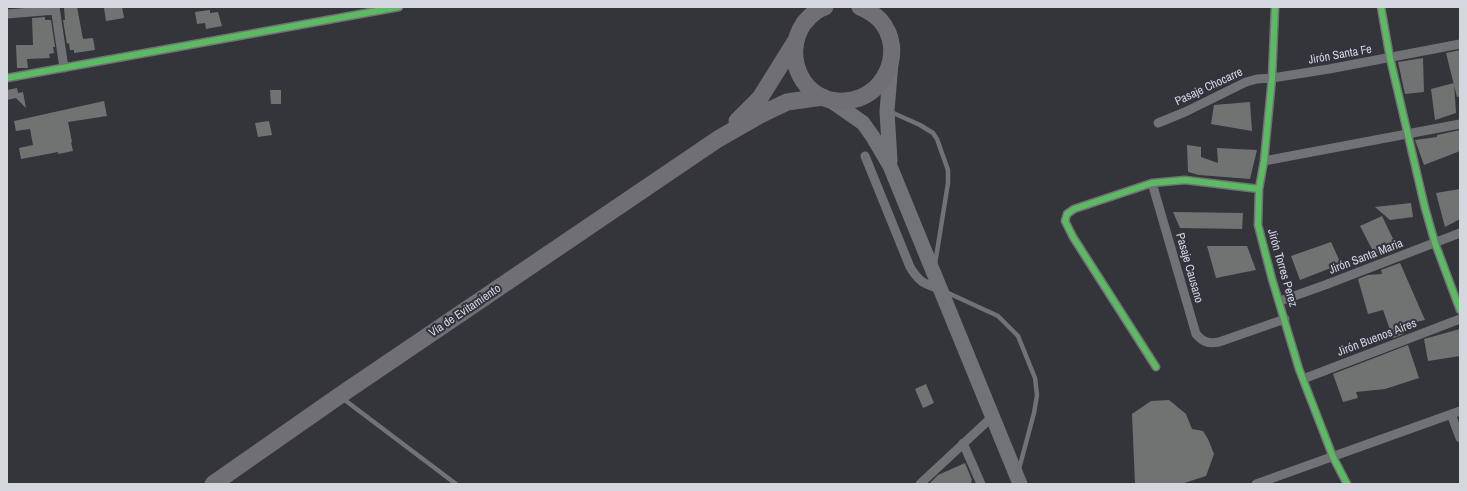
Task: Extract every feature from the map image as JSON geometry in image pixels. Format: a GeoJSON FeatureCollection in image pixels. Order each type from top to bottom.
{"type":"FeatureCollection","features":[{"type":"Feature","properties":{"kind":"highway"},"geometry":{"type":"LineString","coordinates":[[798,7],[797,37],[794,59],[799,75],[809,88],[826,99]]}},
{"type":"Feature","properties":{"kind":"highway","name":"Vía de Evitamiento"},"geometry":{"type":"LineString","coordinates":[[718,139],[760,98],[808,18],[825,7]]}},
{"type":"Feature","properties":{"kind":"highway"},"geometry":{"type":"LineString","coordinates":[[865,9],[880,20],[887,31],[891,43],[892,55]]}},
{"type":"Feature","properties":{"kind":"highway","name":"Vía de Evitamiento"},"geometry":{"type":"LineString","coordinates":[[213,484],[339,396],[718,139],[760,115],[787,102],[826,99],[844,102],[858,99],[871,92],[882,82],[889,69],[892,55]]}},
{"type":"Feature","properties":{"kind":"main road"},"geometry":{"type":"LineString","coordinates":[[890,166],[887,111],[892,55]]}},
{"type":"Feature","properties":{"kind":"main road"},"geometry":{"type":"LineString","coordinates":[[826,99],[863,123],[890,166],[1019,480]]}},
{"type":"Feature","properties":{"kind":"street"},"geometry":{"type":"LineString","coordinates":[[7,78],[399,7]]}},
{"type":"Feature","properties":{"kind":"street","name":"Jirón Torres Perez"},"geometry":{"type":"LineString","coordinates":[[1274,7],[1272,78],[1264,161],[1259,189],[1258,226],[1272,279],[1303,379],[1333,457],[1347,484]]}},
{"type":"Feature","properties":{"kind":"street"},"geometry":{"type":"LineString","coordinates":[[1381,7],[1390,58],[1425,208],[1435,243],[1460,310]]}},
{"type":"Feature","properties":{"kind":"street"},"geometry":{"type":"LineString","coordinates":[[7,14],[55,9],[64,68]]}},
{"type":"Feature","properties":{"kind":"street","name":"Jirón Santa Fe"},"geometry":{"type":"LineString","coordinates":[[1272,78],[1390,58],[1460,44]]}},
{"type":"Feature","properties":{"kind":"street","name":"Pasaje Chocarre"},"geometry":{"type":"LineString","coordinates":[[1158,123],[1185,112],[1246,82],[1257,79],[1272,78]]}},
{"type":"Feature","properties":{"kind":"street"},"geometry":{"type":"LineString","coordinates":[[1264,161],[1460,124]]}},
{"type":"Feature","properties":{"kind":"street"},"geometry":{"type":"LineString","coordinates":[[865,156],[910,267],[916,277],[924,284],[940,289]]}},
{"type":"Feature","properties":{"kind":"street"},"geometry":{"type":"LineString","coordinates":[[1156,367],[1073,237],[1065,221],[1067,214],[1074,209],[1152,183],[1185,180],[1259,189]]}},
{"type":"Feature","properties":{"kind":"street","name":"Pasaje Causano"},"geometry":{"type":"LineString","coordinates":[[1152,183],[1196,334],[1202,341],[1210,343],[1219,342],[1284,319]]}},
{"type":"Feature","properties":{"kind":"street","name":"Jirón Santa Maria"},"geometry":{"type":"LineString","coordinates":[[1280,301],[1460,233]]}},
{"type":"Feature","properties":{"kind":"street","name":"Jirón Buenos Aires"},"geometry":{"type":"LineString","coordinates":[[1303,379],[1460,319]]}},
{"type":"Feature","properties":{"kind":"street"},"geometry":{"type":"LineString","coordinates":[[1256,484],[1278,481],[1333,457],[1456,412],[1460,438]]}},
{"type":"Feature","properties":{"kind":"street"},"geometry":{"type":"LineString","coordinates":[[920,484],[992,417]]}},
{"type":"Feature","properties":{"kind":"street"},"geometry":{"type":"LineString","coordinates":[[964,443],[981,484]]}},
{"type":"Feature","properties":{"kind":"lane"},"geometry":{"type":"LineString","coordinates":[[887,111],[920,125],[933,133],[937,138],[948,170],[948,183],[934,272]]}},
{"type":"Feature","properties":{"kind":"lane"},"geometry":{"type":"LineString","coordinates":[[940,289],[998,316],[1018,336],[1035,378],[1037,396],[1019,480]]}},
{"type":"Feature","properties":{"kind":"lane"},"geometry":{"type":"LineString","coordinates":[[339,396],[456,484]]}},
{"type":"Feature","properties":{"kind":"building"},"geometry":{"type":"Polygon","coordinates":[[[64,7],[77,7],[83,39],[93,38],[95,50],[74,53],[74,50],[70,50],[69,43],[67,44],[63,20],[65,20],[64,7]]]}},
{"type":"Feature","properties":{"kind":"building"},"geometry":{"type":"Polygon","coordinates":[[[122,7],[124,18],[106,21],[104,8],[122,7]]]}},
{"type":"Feature","properties":{"kind":"building"},"geometry":{"type":"Polygon","coordinates":[[[210,10],[210,13],[218,12],[222,26],[206,29],[205,23],[197,24],[195,12],[210,10]]]}},
{"type":"Feature","properties":{"kind":"building"},"geometry":{"type":"Polygon","coordinates":[[[45,17],[45,20],[51,20],[55,47],[53,47],[54,53],[49,54],[50,58],[27,59],[28,68],[17,68],[16,45],[33,45],[32,18],[45,17]]]}},
{"type":"Feature","properties":{"kind":"building"},"geometry":{"type":"Polygon","coordinates":[[[1460,50],[1460,96],[1457,97],[1446,53],[1460,50]]]}},
{"type":"Feature","properties":{"kind":"building"},"geometry":{"type":"Polygon","coordinates":[[[1423,58],[1424,92],[1405,94],[1398,62],[1423,58]]]}},
{"type":"Feature","properties":{"kind":"building"},"geometry":{"type":"Polygon","coordinates":[[[1454,83],[1456,113],[1435,120],[1431,89],[1454,83]]]}},
{"type":"Feature","properties":{"kind":"building"},"geometry":{"type":"Polygon","coordinates":[[[17,88],[18,93],[23,92],[26,108],[16,98],[7,100],[7,90],[17,88]]]}},
{"type":"Feature","properties":{"kind":"building"},"geometry":{"type":"Polygon","coordinates":[[[270,90],[281,90],[281,104],[271,104],[270,90]]]}},
{"type":"Feature","properties":{"kind":"building"},"geometry":{"type":"Polygon","coordinates":[[[104,101],[107,116],[68,122],[73,151],[58,154],[58,152],[21,159],[19,148],[33,145],[30,129],[16,131],[14,121],[104,101]]]}},
{"type":"Feature","properties":{"kind":"building"},"geometry":{"type":"Polygon","coordinates":[[[1250,102],[1252,131],[1211,124],[1214,105],[1250,102]]]}},
{"type":"Feature","properties":{"kind":"building"},"geometry":{"type":"Polygon","coordinates":[[[269,121],[272,135],[258,137],[255,123],[269,121]]]}},
{"type":"Feature","properties":{"kind":"building"},"geometry":{"type":"Polygon","coordinates":[[[1460,130],[1460,151],[1424,165],[1415,140],[1437,137],[1437,135],[1460,130]]]}},
{"type":"Feature","properties":{"kind":"building"},"geometry":{"type":"Polygon","coordinates":[[[1187,145],[1201,147],[1201,157],[1218,163],[1217,148],[1257,150],[1250,179],[1199,175],[1188,172],[1187,145]]]}},
{"type":"Feature","properties":{"kind":"building"},"geometry":{"type":"Polygon","coordinates":[[[1460,189],[1460,219],[1445,227],[1436,193],[1460,189]]]}},
{"type":"Feature","properties":{"kind":"building"},"geometry":{"type":"Polygon","coordinates":[[[1411,203],[1413,217],[1390,220],[1375,207],[1411,203]]]}},
{"type":"Feature","properties":{"kind":"building"},"geometry":{"type":"Polygon","coordinates":[[[1173,212],[1243,213],[1242,229],[1180,228],[1173,212]]]}},
{"type":"Feature","properties":{"kind":"building"},"geometry":{"type":"Polygon","coordinates":[[[1382,216],[1396,245],[1375,255],[1360,226],[1382,216]]]}},
{"type":"Feature","properties":{"kind":"building"},"geometry":{"type":"Polygon","coordinates":[[[1331,242],[1341,264],[1300,280],[1291,256],[1331,242]]]}},
{"type":"Feature","properties":{"kind":"building"},"geometry":{"type":"Polygon","coordinates":[[[1207,246],[1247,246],[1256,270],[1216,278],[1207,246]]]}},
{"type":"Feature","properties":{"kind":"building"},"geometry":{"type":"Polygon","coordinates":[[[1400,263],[1425,320],[1401,325],[1404,334],[1393,338],[1383,310],[1368,314],[1358,279],[1368,275],[1382,274],[1381,270],[1400,263]]]}},
{"type":"Feature","properties":{"kind":"building"},"geometry":{"type":"Polygon","coordinates":[[[1460,329],[1460,356],[1428,361],[1424,339],[1460,329]]]}},
{"type":"Feature","properties":{"kind":"building"},"geometry":{"type":"Polygon","coordinates":[[[1408,345],[1419,378],[1385,389],[1356,392],[1358,398],[1343,402],[1333,374],[1408,345]]]}},
{"type":"Feature","properties":{"kind":"building"},"geometry":{"type":"Polygon","coordinates":[[[926,384],[934,403],[923,408],[915,389],[926,384]]]}},
{"type":"Feature","properties":{"kind":"building"},"geometry":{"type":"Polygon","coordinates":[[[1169,400],[1186,414],[1192,429],[1203,431],[1208,439],[1214,454],[1206,476],[1181,484],[1135,484],[1132,414],[1151,401],[1169,400]]]}},
{"type":"Feature","properties":{"kind":"building"},"geometry":{"type":"Polygon","coordinates":[[[965,463],[972,480],[972,484],[929,484],[938,475],[965,463]]]}},
{"type":"Feature","properties":{"kind":"cycle path"},"geometry":{"type":"LineString","coordinates":[[7,78],[399,7]]}},
{"type":"Feature","properties":{"kind":"cycle path"},"geometry":{"type":"LineString","coordinates":[[1275,7],[1272,78],[1264,161],[1259,189],[1258,225],[1272,279],[1299,369],[1333,457],[1347,484]]}},
{"type":"Feature","properties":{"kind":"cycle path"},"geometry":{"type":"LineString","coordinates":[[1381,7],[1390,58],[1425,208],[1435,243],[1460,310]]}},
{"type":"Feature","properties":{"kind":"cycle path"},"geometry":{"type":"LineString","coordinates":[[1156,367],[1073,237],[1065,221],[1067,214],[1074,209],[1152,183],[1185,180],[1259,189]]}}]}
